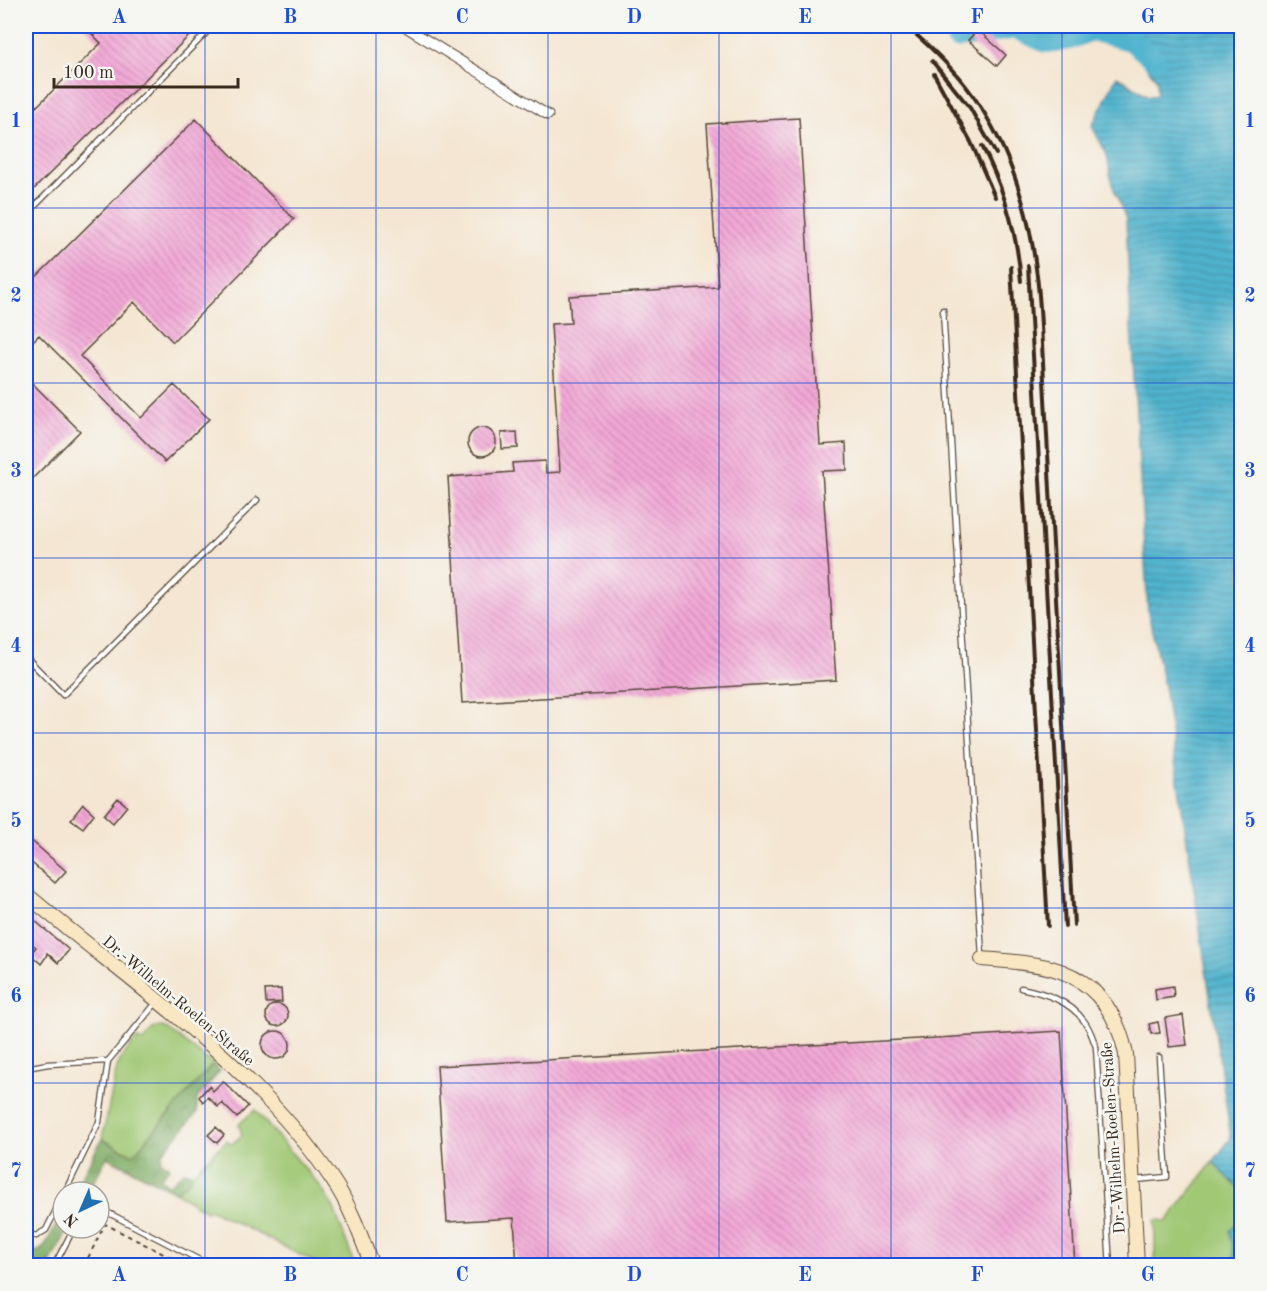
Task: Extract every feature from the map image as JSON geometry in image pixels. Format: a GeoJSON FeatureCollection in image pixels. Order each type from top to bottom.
{"type":"FeatureCollection","features":[{"type":"Feature","properties":{"kind":"main road","name":"Dr.-Wilhelm-Roelen-Straße"},"geometry":{"type":"LineString","coordinates":[[26,894],[217,1049],[265,1097],[307,1145],[333,1180],[358,1226],[372,1266]]}},
{"type":"Feature","properties":{"kind":"main road","name":"Dr.-Wilhelm-Roelen-Straße"},"geometry":{"type":"LineString","coordinates":[[982,959],[1049,967],[1067,973],[1083,982],[1097,994],[1112,1014],[1121,1034],[1126,1054],[1137,1266]]}},
{"type":"Feature","properties":{"kind":"street"},"geometry":{"type":"LineString","coordinates":[[404,26],[548,115]]}},
{"type":"Feature","properties":{"kind":"lane"},"geometry":{"type":"LineString","coordinates":[[26,215],[213,26]]}},
{"type":"Feature","properties":{"kind":"lane"},"geometry":{"type":"LineString","coordinates":[[943,310],[982,959]]}},
{"type":"Feature","properties":{"kind":"lane"},"geometry":{"type":"LineString","coordinates":[[26,657],[63,695],[257,500]]}},
{"type":"Feature","properties":{"kind":"lane"},"geometry":{"type":"LineString","coordinates":[[1021,988],[1046,993],[1068,1005],[1085,1021],[1096,1047],[1110,1266]]}},
{"type":"Feature","properties":{"kind":"lane"},"geometry":{"type":"LineString","coordinates":[[71,1180],[99,1122],[108,1061],[158,1001]]}},
{"type":"Feature","properties":{"kind":"lane"},"geometry":{"type":"LineString","coordinates":[[1132,1180],[1167,1177],[1159,1057]]}},
{"type":"Feature","properties":{"kind":"lane"},"geometry":{"type":"LineString","coordinates":[[26,1068],[48,1064],[108,1061]]}},
{"type":"Feature","properties":{"kind":"lane"},"geometry":{"type":"LineString","coordinates":[[111,1214],[211,1266]]}},
{"type":"Feature","properties":{"kind":"lane"},"geometry":{"type":"LineString","coordinates":[[26,1233],[36,1236],[46,1230],[51,1220]]}},
{"type":"Feature","properties":{"kind":"lane"},"geometry":{"type":"LineString","coordinates":[[54,1266],[68,1240]]}},
{"type":"Feature","properties":{"kind":"path"},"geometry":{"type":"LineString","coordinates":[[84,1266],[105,1224],[187,1266]]}},
{"type":"Feature","properties":{"kind":"green space"},"geometry":{"type":"Polygon","coordinates":[[[158,1027],[169,1030],[213,1064],[133,1155],[102,1139],[117,1067],[122,1057],[137,1038],[142,1042],[153,1029],[158,1027]]]}},
{"type":"Feature","properties":{"kind":"green space"},"geometry":{"type":"Polygon","coordinates":[[[213,1064],[220,1071],[197,1098],[197,1113],[162,1153],[161,1161],[170,1167],[160,1178],[168,1185],[185,1171],[192,1174],[189,1181],[175,1192],[107,1157],[95,1180],[80,1180],[102,1139],[133,1155],[213,1064]]]}},
{"type":"Feature","properties":{"kind":"green space"},"geometry":{"type":"Polygon","coordinates":[[[255,1110],[320,1186],[334,1208],[355,1265],[320,1265],[209,1209],[206,1211],[175,1192],[189,1181],[192,1174],[227,1140],[232,1144],[242,1135],[239,1124],[255,1110]]]}},
{"type":"Feature","properties":{"kind":"green space"},"geometry":{"type":"Polygon","coordinates":[[[1213,1162],[1241,1191],[1241,1219],[1230,1232],[1236,1265],[1155,1266],[1155,1220],[1167,1221],[1213,1162]]]}},
{"type":"Feature","properties":{"kind":"green space"},"geometry":{"type":"Polygon","coordinates":[[[51,1234],[51,1240],[63,1240],[49,1265],[26,1265],[26,1246],[37,1252],[44,1247],[51,1234]]]}},
{"type":"Feature","properties":{"kind":"water"},"geometry":{"type":"Polygon","coordinates":[[[1126,26],[1241,26],[1241,1191],[1213,1162],[1231,1138],[1164,686],[1148,612],[1126,219],[1112,184],[1107,155],[1092,126],[1117,76],[1148,96],[1157,95],[1157,80],[1143,62],[1126,26]]]}},
{"type":"Feature","properties":{"kind":"water"},"geometry":{"type":"Polygon","coordinates":[[[1241,1219],[1241,1265],[1236,1265],[1230,1231],[1241,1219]]]}},
{"type":"Feature","properties":{"kind":"building"},"geometry":{"type":"Polygon","coordinates":[[[84,26],[199,26],[26,197],[26,117],[101,43],[84,26]]]}},
{"type":"Feature","properties":{"kind":"building"},"geometry":{"type":"Polygon","coordinates":[[[978,30],[1006,55],[997,66],[968,40],[978,30]]]}},
{"type":"Feature","properties":{"kind":"building"},"geometry":{"type":"Polygon","coordinates":[[[799,118],[820,445],[846,443],[847,470],[822,471],[836,680],[462,703],[448,477],[513,472],[512,463],[545,461],[546,473],[560,472],[551,324],[571,323],[569,296],[718,287],[707,124],[799,118]]]}},
{"type":"Feature","properties":{"kind":"building"},"geometry":{"type":"Polygon","coordinates":[[[196,119],[294,219],[173,342],[134,302],[80,356],[141,418],[174,385],[209,419],[165,462],[39,335],[26,348],[26,287],[196,119]]]}},
{"type":"Feature","properties":{"kind":"building"},"geometry":{"type":"Polygon","coordinates":[[[26,377],[80,431],[26,485],[26,377]]]}},
{"type":"Feature","properties":{"kind":"building"},"geometry":{"type":"Polygon","coordinates":[[[482,428],[492,432],[496,442],[492,452],[482,456],[472,452],[468,442],[472,432],[482,428]]]}},
{"type":"Feature","properties":{"kind":"building"},"geometry":{"type":"Polygon","coordinates":[[[517,432],[518,448],[502,449],[501,433],[517,432]]]}},
{"type":"Feature","properties":{"kind":"building"},"geometry":{"type":"Polygon","coordinates":[[[118,798],[127,806],[113,823],[104,815],[118,798]]]}},
{"type":"Feature","properties":{"kind":"building"},"geometry":{"type":"Polygon","coordinates":[[[83,804],[94,814],[83,828],[71,819],[83,804]]]}},
{"type":"Feature","properties":{"kind":"building"},"geometry":{"type":"Polygon","coordinates":[[[26,836],[66,871],[55,883],[26,858],[26,836]]]}},
{"type":"Feature","properties":{"kind":"building"},"geometry":{"type":"Polygon","coordinates":[[[26,913],[69,950],[58,963],[47,953],[41,964],[30,954],[36,947],[27,940],[26,942],[26,913]]]}},
{"type":"Feature","properties":{"kind":"building"},"geometry":{"type":"Polygon","coordinates":[[[1173,986],[1174,997],[1156,1000],[1155,989],[1173,986]]]}},
{"type":"Feature","properties":{"kind":"building"},"geometry":{"type":"Polygon","coordinates":[[[281,989],[282,1002],[266,1003],[265,990],[281,989]]]}},
{"type":"Feature","properties":{"kind":"building"},"geometry":{"type":"Polygon","coordinates":[[[277,1004],[287,1011],[288,1015],[281,1025],[277,1026],[267,1019],[266,1015],[273,1005],[277,1004]]]}},
{"type":"Feature","properties":{"kind":"building"},"geometry":{"type":"Polygon","coordinates":[[[1183,1015],[1187,1045],[1169,1047],[1165,1018],[1183,1015]]]}},
{"type":"Feature","properties":{"kind":"building"},"geometry":{"type":"Polygon","coordinates":[[[1158,1022],[1160,1033],[1151,1034],[1149,1024],[1158,1022]]]}},
{"type":"Feature","properties":{"kind":"building"},"geometry":{"type":"Polygon","coordinates":[[[276,1031],[286,1035],[290,1045],[286,1055],[276,1059],[266,1055],[262,1045],[266,1035],[276,1031]]]}},
{"type":"Feature","properties":{"kind":"building"},"geometry":{"type":"Polygon","coordinates":[[[1061,1031],[1075,1266],[517,1266],[514,1218],[447,1222],[437,1066],[1061,1031]]]}},
{"type":"Feature","properties":{"kind":"building"},"geometry":{"type":"Polygon","coordinates":[[[223,1081],[248,1106],[237,1118],[222,1103],[218,1107],[208,1097],[203,1102],[199,1097],[209,1086],[213,1091],[223,1081]]]}},
{"type":"Feature","properties":{"kind":"building"},"geometry":{"type":"Polygon","coordinates":[[[216,1127],[224,1135],[217,1143],[208,1135],[216,1127]]]}},
{"type":"Feature","properties":{"kind":"waterway"},"geometry":{"type":"LineString","coordinates":[[957,38],[1015,28],[1046,42],[1069,39],[1091,30],[1131,40],[1155,60]]}},
{"type":"Feature","properties":{"kind":"railway"},"geometry":{"type":"LineString","coordinates":[[906,26],[954,72],[978,103],[1004,151],[1029,227],[1040,308],[1074,925]]}},
{"type":"Feature","properties":{"kind":"railway"},"geometry":{"type":"LineString","coordinates":[[932,61],[970,108],[996,154]]}},
{"type":"Feature","properties":{"kind":"railway"},"geometry":{"type":"LineString","coordinates":[[934,74],[971,142],[995,197]]}},
{"type":"Feature","properties":{"kind":"railway"},"geometry":{"type":"LineString","coordinates":[[982,146],[997,178],[1008,211],[1021,281]]}},
{"type":"Feature","properties":{"kind":"railway"},"geometry":{"type":"LineString","coordinates":[[1028,266],[1065,926]]}},
{"type":"Feature","properties":{"kind":"railway"},"geometry":{"type":"LineString","coordinates":[[1011,267],[1048,926]]}}]}
